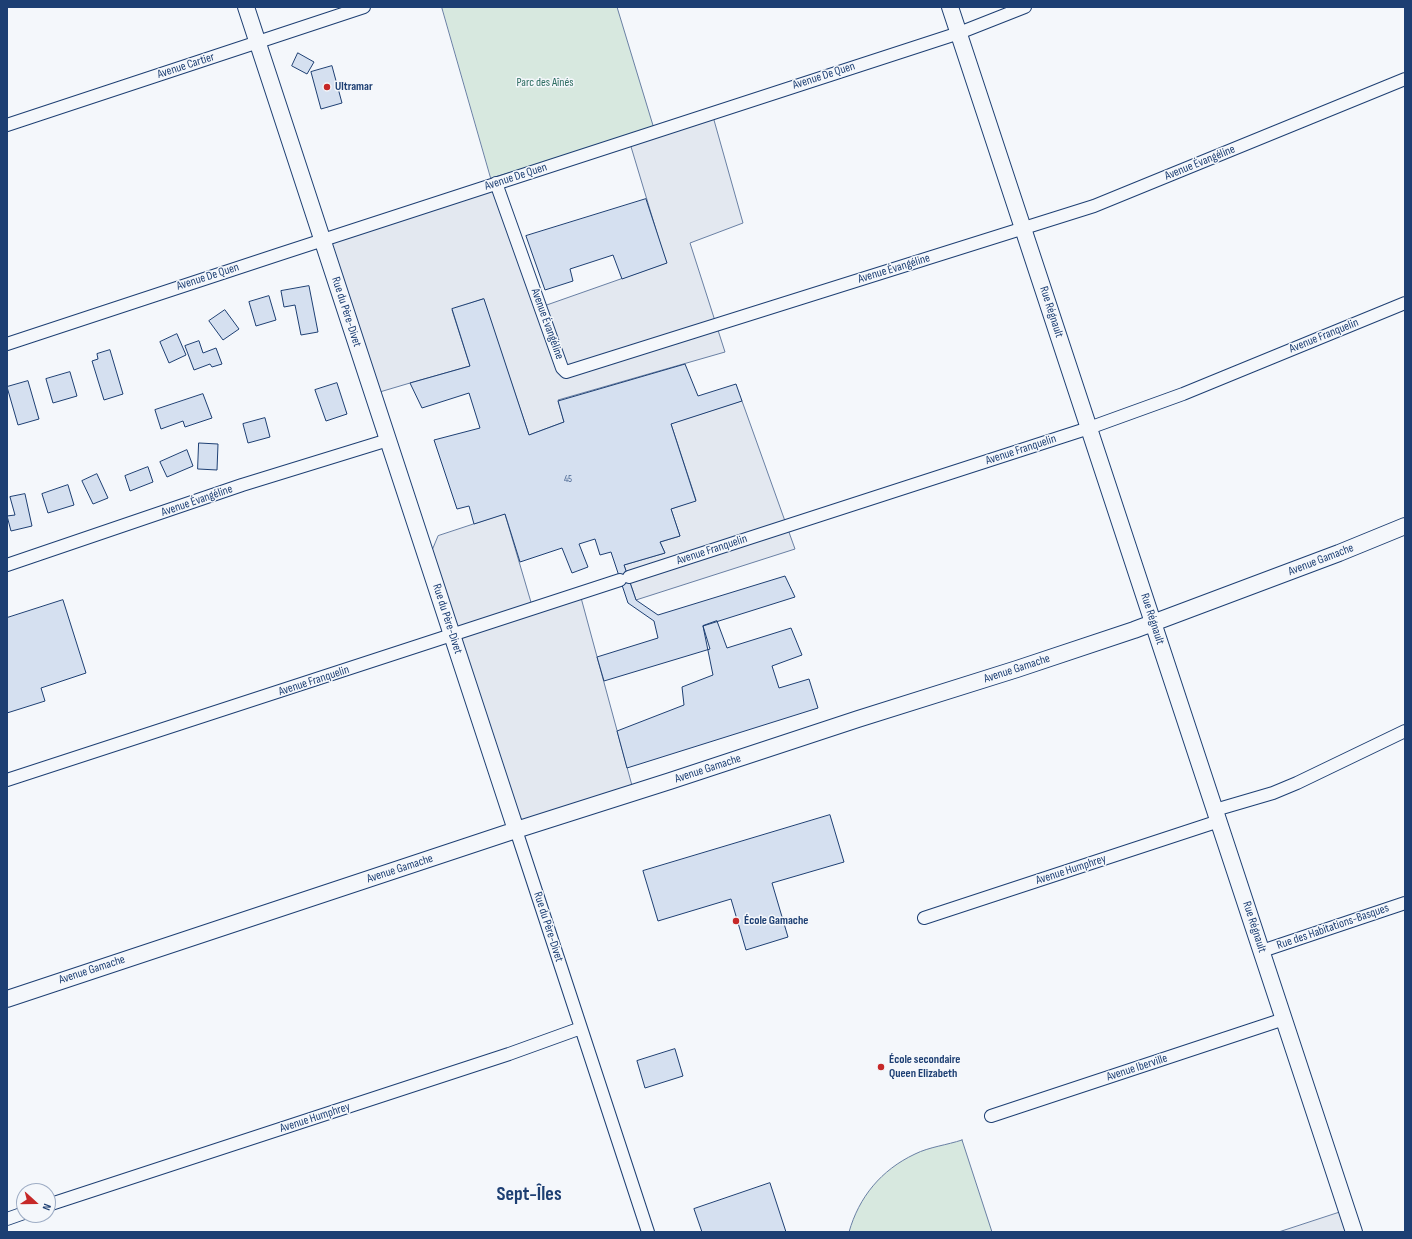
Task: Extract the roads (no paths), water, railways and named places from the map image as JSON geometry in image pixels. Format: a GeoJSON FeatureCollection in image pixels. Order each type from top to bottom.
{"type":"FeatureCollection","features":[{"type":"Feature","properties":{"kind":"street","name":"Rue du Père-Divet"},"geometry":{"type":"LineString","coordinates":[[246,7],[581,1028],[643,1231]]}},
{"type":"Feature","properties":{"kind":"street","name":"Avenue Cartier"},"geometry":{"type":"LineString","coordinates":[[7,125],[364,7]]}},
{"type":"Feature","properties":{"kind":"street","name":"Rue Régnault"},"geometry":{"type":"LineString","coordinates":[[950,7],[1354,1232]]}},
{"type":"Feature","properties":{"kind":"street","name":"Avenue De Quen"},"geometry":{"type":"LineString","coordinates":[[7,344],[959,33],[1025,7]]}},
{"type":"Feature","properties":{"kind":"street","name":"Avenue Évangéline"},"geometry":{"type":"LineString","coordinates":[[496,183],[562,367],[566,372],[1094,206],[1405,79]]}},
{"type":"Feature","properties":{"kind":"street","name":"Avenue Franquelin"},"geometry":{"type":"LineString","coordinates":[[7,780],[1089,428],[1183,394],[1405,303]]}},
{"type":"Feature","properties":{"kind":"street","name":"Avenue Évangéline"},"geometry":{"type":"LineString","coordinates":[[7,565],[242,485],[388,440]]}},
{"type":"Feature","properties":{"kind":"street","name":"Avenue Gamache"},"geometry":{"type":"LineString","coordinates":[[7,999],[516,830],[858,719],[1017,670],[1154,623],[1339,553],[1405,526]]}},
{"type":"Feature","properties":{"kind":"street","name":"Avenue Humphrey"},"geometry":{"type":"LineString","coordinates":[[924,918],[1217,816],[1297,783],[1405,731]]}},
{"type":"Feature","properties":{"kind":"street","name":"Rue des Habitations-Basques"},"geometry":{"type":"LineString","coordinates":[[1262,951],[1405,903]]}},
{"type":"Feature","properties":{"kind":"street","name":"Avenue Iberville"},"geometry":{"type":"LineString","coordinates":[[991,1116],[1284,1019]]}},
{"type":"Feature","properties":{"kind":"street","name":"Avenue Humphrey"},"geometry":{"type":"LineString","coordinates":[[56,1202],[509,1054],[581,1028]]}},
{"type":"Feature","properties":{"kind":"place","name":"Ultramar"},"geometry":{"type":"Point","coordinates":[327,87]}},
{"type":"Feature","properties":{"kind":"place","name":"École Gamache"},"geometry":{"type":"Point","coordinates":[736,921]}},
{"type":"Feature","properties":{"kind":"place","name":"École secondaire Queen Elizabeth"},"geometry":{"type":"Point","coordinates":[881,1067]}},
{"type":"Feature","properties":{"kind":"district","name":"Sept-Îles"},"geometry":{"type":"Point","coordinates":[529,1195]}},
{"type":"Feature","properties":{"kind":"park label","name":"Parc des Aînés"},"geometry":{"type":"Point","coordinates":[545,83]}}]}
